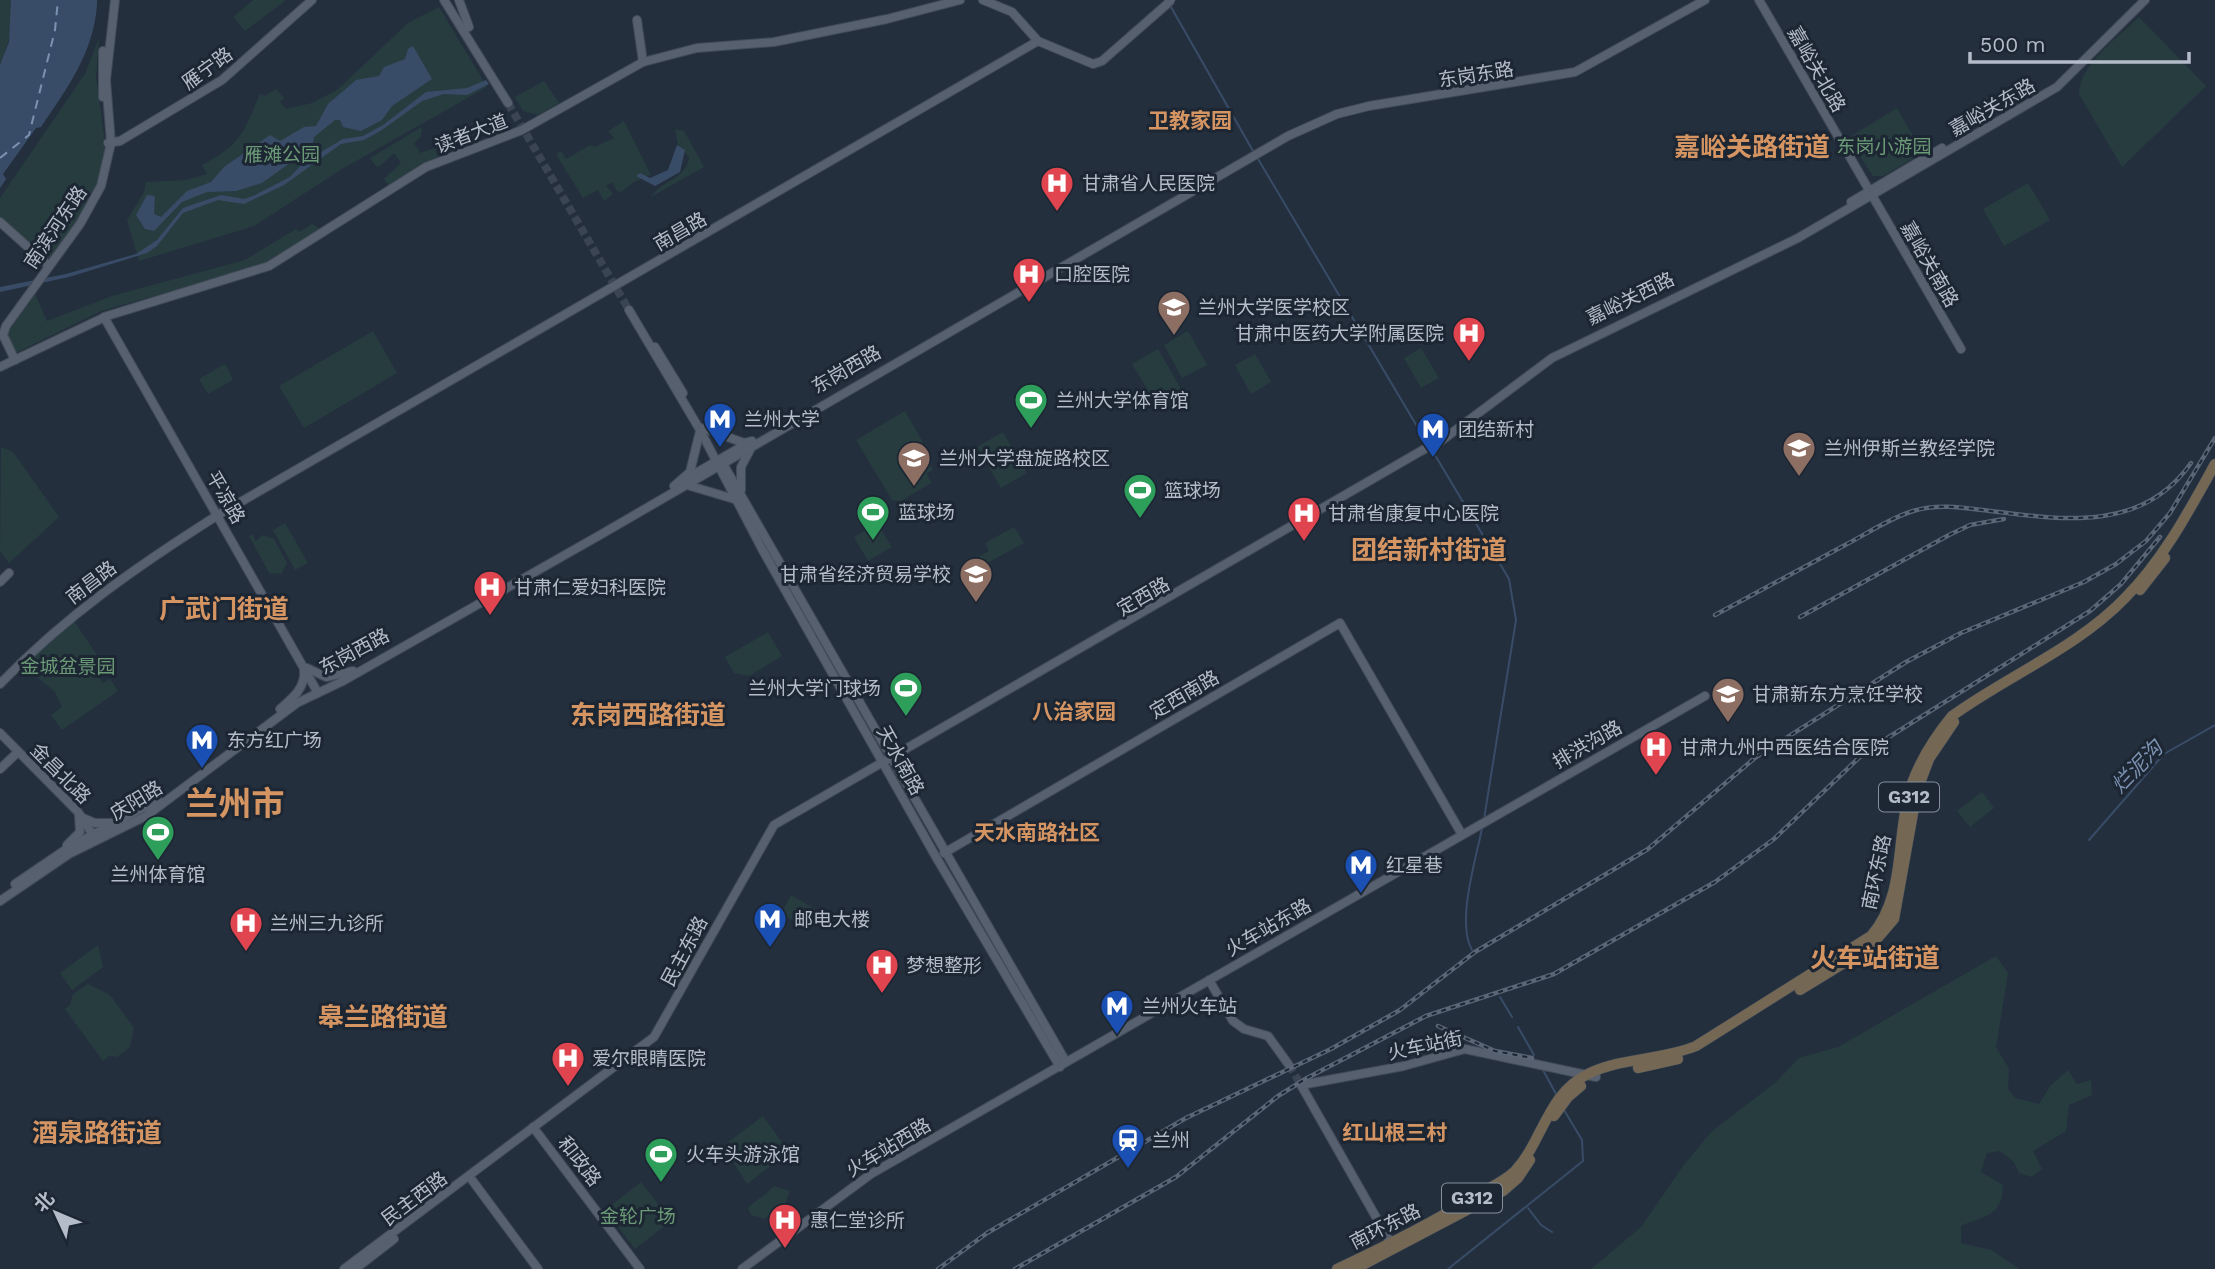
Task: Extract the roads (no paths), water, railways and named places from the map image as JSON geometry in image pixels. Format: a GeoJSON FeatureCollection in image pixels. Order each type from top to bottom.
{"type":"FeatureCollection","features":[{"type":"Feature","properties":{"kind":"highway","name":"南环东路"},"geometry":{"type":"LineString","coordinates":[[1355,1269],[1513,1173],[1556,1101],[1569,1086],[1592,1075],[1679,1053],[1696,1046],[1871,936],[1890,909],[1910,789],[1922,759],[1936,735],[1952,716],[2091,626],[2124,599],[2182,523],[2215,464]]}},
{"type":"Feature","properties":{"kind":"highway","name":"南环东路"},"geometry":{"type":"LineString","coordinates":[[1592,1075],[1660,1065],[1697,1051],[1876,941],[1897,911],[1917,791],[1929,759],[1949,730],[1978,704],[2095,631],[2117,613],[2154,575],[2215,473]]}},
{"type":"Feature","properties":{"kind":"highway","name":"南环东路"},"geometry":{"type":"LineString","coordinates":[[1337,1269],[1392,1247]]}},
{"type":"Feature","properties":{"kind":"main road","name":"南滨河东路"},"geometry":{"type":"LineString","coordinates":[[110,0],[101,82],[110,143]]}},
{"type":"Feature","properties":{"kind":"main road","name":"南滨河东路"},"geometry":{"type":"LineString","coordinates":[[0,330],[95,200],[110,143],[106,80],[116,0]]}},
{"type":"Feature","properties":{"kind":"main road","name":"雁宁路"},"geometry":{"type":"LineString","coordinates":[[110,143],[120,142],[222,80],[312,0]]}},
{"type":"Feature","properties":{"kind":"main road"},"geometry":{"type":"LineString","coordinates":[[444,0],[510,103],[464,19],[460,1]]}},
{"type":"Feature","properties":{"kind":"main road","name":"读者大道"},"geometry":{"type":"LineString","coordinates":[[15,360],[104,317],[269,266],[426,167],[522,130],[643,62],[697,48],[774,42],[877,21],[960,0]]}},
{"type":"Feature","properties":{"kind":"main road"},"geometry":{"type":"LineString","coordinates":[[983,0],[1012,12],[1038,41],[1093,64],[1101,61],[1165,6]]}},
{"type":"Feature","properties":{"kind":"main road","name":"东岗东路"},"geometry":{"type":"LineString","coordinates":[[1248,159],[1312,118],[1355,104],[1573,69],[1697,0]]}},
{"type":"Feature","properties":{"kind":"main road","name":"东岗东路"},"geometry":{"type":"LineString","coordinates":[[1261,151],[1314,123],[1356,108],[1575,72],[1704,0]]}},
{"type":"Feature","properties":{"kind":"main road","name":"嘉峪关北路"},"geometry":{"type":"LineString","coordinates":[[1759,0],[1871,193]]}},
{"type":"Feature","properties":{"kind":"main road","name":"嘉峪关东路"},"geometry":{"type":"LineString","coordinates":[[1871,193],[2054,83],[2143,0]]}},
{"type":"Feature","properties":{"kind":"main road"},"geometry":{"type":"LineString","coordinates":[[637,20],[643,62]]}},
{"type":"Feature","properties":{"kind":"main road","name":"南昌路"},"geometry":{"type":"LineString","coordinates":[[0,681],[73,615],[144,562],[215,517],[1038,41]]}},
{"type":"Feature","properties":{"kind":"main road","name":"东岗西路"},"geometry":{"type":"LineString","coordinates":[[317,691],[687,485],[754,442],[1248,159]]}},
{"type":"Feature","properties":{"kind":"main road","name":"嘉峪关南路"},"geometry":{"type":"LineString","coordinates":[[1871,193],[1961,349]]}},
{"type":"Feature","properties":{"kind":"main road","name":"嘉峪关西路"},"geometry":{"type":"LineString","coordinates":[[1420,454],[1557,352],[1647,306],[1755,256],[1871,193]]}},
{"type":"Feature","properties":{"kind":"main road"},"geometry":{"type":"LineString","coordinates":[[0,225],[46,268]]}},
{"type":"Feature","properties":{"kind":"main road","name":"南滨河东路"},"geometry":{"type":"LineString","coordinates":[[15,360],[4,332],[31,288]]}},
{"type":"Feature","properties":{"kind":"main road","name":"天水南路"},"geometry":{"type":"LineString","coordinates":[[631,309],[888,760],[946,852],[1047,1038]]}},
{"type":"Feature","properties":{"kind":"main road","name":"平凉路"},"geometry":{"type":"LineString","coordinates":[[104,317],[215,517],[317,691]]}},
{"type":"Feature","properties":{"kind":"main road"},"geometry":{"type":"LineString","coordinates":[[0,367],[15,360]]}},
{"type":"Feature","properties":{"kind":"main road"},"geometry":{"type":"LineString","coordinates":[[674,486],[691,469],[701,429],[731,435],[744,443],[754,442]]}},
{"type":"Feature","properties":{"kind":"main road"},"geometry":{"type":"LineString","coordinates":[[687,485],[738,496],[742,462],[754,442]]}},
{"type":"Feature","properties":{"kind":"main road","name":"定西路"},"geometry":{"type":"LineString","coordinates":[[888,760],[1420,454]]}},
{"type":"Feature","properties":{"kind":"main road","name":"东岗西路"},"geometry":{"type":"LineString","coordinates":[[317,691],[674,486],[719,463]]}},
{"type":"Feature","properties":{"kind":"main road","name":"定西南路"},"geometry":{"type":"LineString","coordinates":[[936,857],[1340,624],[1461,834]]}},
{"type":"Feature","properties":{"kind":"main road"},"geometry":{"type":"LineString","coordinates":[[302,663],[323,677],[341,675],[360,667]]}},
{"type":"Feature","properties":{"kind":"main road"},"geometry":{"type":"LineString","coordinates":[[280,709],[291,700],[304,681],[302,663]]}},
{"type":"Feature","properties":{"kind":"main road","name":"庆阳路"},"geometry":{"type":"LineString","coordinates":[[0,895],[39,867],[153,804],[280,709],[317,691]]}},
{"type":"Feature","properties":{"kind":"main road","name":"庆阳路"},"geometry":{"type":"LineString","coordinates":[[0,901],[61,859],[146,816],[288,709],[317,691]]}},
{"type":"Feature","properties":{"kind":"main road","name":"排洪沟路"},"geometry":{"type":"LineString","coordinates":[[1483,821],[1705,696]]}},
{"type":"Feature","properties":{"kind":"main road","name":"金昌北路"},"geometry":{"type":"LineString","coordinates":[[0,733],[81,815],[94,837]]}},
{"type":"Feature","properties":{"kind":"main road"},"geometry":{"type":"LineString","coordinates":[[0,767],[17,751]]}},
{"type":"Feature","properties":{"kind":"main road","name":"天水南路"},"geometry":{"type":"LineString","coordinates":[[888,760],[936,857],[1063,1065]]}},
{"type":"Feature","properties":{"kind":"main road","name":"民主东路"},"geometry":{"type":"LineString","coordinates":[[503,1153],[659,1030],[770,828],[888,760]]}},
{"type":"Feature","properties":{"kind":"main road"},"geometry":{"type":"LineString","coordinates":[[39,867],[76,837],[81,827],[81,815],[96,823],[121,822]]}},
{"type":"Feature","properties":{"kind":"main road","name":"火车站东路"},"geometry":{"type":"LineString","coordinates":[[1063,1065],[1483,821]]}},
{"type":"Feature","properties":{"kind":"main road"},"geometry":{"type":"LineString","coordinates":[[1209,980],[1233,1021],[1244,1030],[1268,1037],[1289,1065]]}},
{"type":"Feature","properties":{"kind":"main road","name":"火车站街"},"geometry":{"type":"LineString","coordinates":[[1392,1247],[1301,1085],[1404,1066],[1465,1049],[1592,1075]]}},
{"type":"Feature","properties":{"kind":"main road","name":"火车站西路"},"geometry":{"type":"LineString","coordinates":[[742,1269],[854,1184],[1063,1065]]}},
{"type":"Feature","properties":{"kind":"main road","name":"火车站西路"},"geometry":{"type":"LineString","coordinates":[[749,1269],[860,1186],[1025,1087]]}},
{"type":"Feature","properties":{"kind":"main road","name":"民主东路"},"geometry":{"type":"LineString","coordinates":[[503,1153],[528,1137],[535,1129]]}},
{"type":"Feature","properties":{"kind":"main road","name":"和政路"},"geometry":{"type":"LineString","coordinates":[[535,1129],[640,1269]]}},
{"type":"Feature","properties":{"kind":"main road","name":"和政路"},"geometry":{"type":"LineString","coordinates":[[528,1137],[543,1139]]}},
{"type":"Feature","properties":{"kind":"main road","name":"民主西路"},"geometry":{"type":"LineString","coordinates":[[355,1269],[472,1180],[503,1153]]}},
{"type":"Feature","properties":{"kind":"main road","name":"民主西路"},"geometry":{"type":"LineString","coordinates":[[344,1269],[503,1153]]}},
{"type":"Feature","properties":{"kind":"main road"},"geometry":{"type":"LineString","coordinates":[[472,1180],[538,1269]]}},
{"type":"Feature","properties":{"kind":"water"},"geometry":{"type":"Polygon","coordinates":[[[11,0],[97,0],[97,5],[95,23],[78,69],[41,127],[36,128],[3,174],[6,179],[0,188],[0,65],[9,42],[11,0]]]}},
{"type":"Feature","properties":{"kind":"water"},"geometry":{"type":"Polygon","coordinates":[[[413,46],[432,79],[392,106],[382,120],[361,131],[343,127],[340,120],[335,120],[314,137],[312,147],[262,183],[236,191],[207,192],[182,202],[154,231],[145,229],[136,215],[147,195],[155,196],[154,214],[161,217],[187,191],[211,182],[224,167],[270,135],[280,141],[304,127],[316,126],[328,104],[356,80],[379,76],[384,67],[405,59],[408,49],[413,46]]]}},
{"type":"Feature","properties":{"kind":"water"},"geometry":{"type":"Polygon","coordinates":[[[486,80],[489,84],[467,95],[444,94],[422,101],[382,130],[364,140],[341,144],[284,185],[244,204],[218,200],[183,213],[157,246],[147,253],[69,277],[0,292],[0,287],[66,274],[136,254],[157,240],[183,208],[221,195],[244,199],[253,196],[290,177],[304,162],[343,139],[363,136],[383,125],[426,92],[467,88],[486,80]]]}},
{"type":"Feature","properties":{"kind":"water"},"geometry":{"type":"Polygon","coordinates":[[[677,145],[685,150],[680,172],[655,186],[636,176],[640,173],[650,178],[668,170],[677,145]]]}},
{"type":"Feature","properties":{"kind":"waterway"},"geometry":{"type":"LineString","coordinates":[[1171,7],[1253,151]]}},
{"type":"Feature","properties":{"kind":"waterway"},"geometry":{"type":"LineString","coordinates":[[1258,159],[1427,443]]}},
{"type":"Feature","properties":{"kind":"waterway"},"geometry":{"type":"LineString","coordinates":[[1432,450],[1509,579],[1516,620],[1484,819]]}},
{"type":"Feature","properties":{"kind":"waterway","name":"烂泥沟"},"geometry":{"type":"LineString","coordinates":[[2089,840],[2164,754],[2215,725]]}},
{"type":"Feature","properties":{"kind":"waterway"},"geometry":{"type":"LineString","coordinates":[[1472,950],[1466,924],[1467,908],[1482,828]]}},
{"type":"Feature","properties":{"kind":"waterway"},"geometry":{"type":"LineString","coordinates":[[1500,997],[1512,1017]]}},
{"type":"Feature","properties":{"kind":"waterway"},"geometry":{"type":"LineString","coordinates":[[1518,1027],[1534,1055]]}},
{"type":"Feature","properties":{"kind":"waterway"},"geometry":{"type":"LineString","coordinates":[[1543,1070],[1556,1094]]}},
{"type":"Feature","properties":{"kind":"waterway"},"geometry":{"type":"LineString","coordinates":[[1448,1269],[1583,1161],[1582,1140],[1564,1110]]}},
{"type":"Feature","properties":{"kind":"waterway"},"geometry":{"type":"LineString","coordinates":[[1528,1208],[1541,1225],[1552,1232]]}},
{"type":"Feature","properties":{"kind":"tunnel"},"geometry":{"type":"LineString","coordinates":[[508,103],[629,310]]}},
{"type":"Feature","properties":{"kind":"tunnel"},"geometry":{"type":"LineString","coordinates":[[1289,1065],[1301,1085]]}},
{"type":"Feature","properties":{"kind":"railway"},"geometry":{"type":"LineString","coordinates":[[938,1269],[987,1233],[1186,1118],[1331,1049],[1400,1010],[1475,952],[1648,849],[1756,757],[1906,662],[1961,633],[2084,582],[2116,564],[2146,541],[2170,513],[2215,438]]}},
{"type":"Feature","properties":{"kind":"railway"},"geometry":{"type":"LineString","coordinates":[[1715,615],[1913,511],[1948,507],[2039,517],[2096,517],[2123,512],[2148,502],[2171,486],[2191,463]]}},
{"type":"Feature","properties":{"kind":"railway"},"geometry":{"type":"LineString","coordinates":[[1800,617],[1949,535],[1970,525],[2004,519]]}},
{"type":"Feature","properties":{"kind":"railway"},"geometry":{"type":"LineString","coordinates":[[1015,1269],[1176,1177],[1278,1096],[1307,1078],[1426,1016],[1554,974],[1715,882],[1774,839],[1865,752],[2090,611],[2121,584],[2160,537]]}},
{"type":"Feature","properties":{"kind":"railway"},"geometry":{"type":"LineString","coordinates":[[1438,1026],[1495,1051],[1532,1058]]}},
{"type":"Feature","properties":{"kind":"place","name":"甘肃省人民医院"},"geometry":{"type":"Point","coordinates":[1057,213]}},
{"type":"Feature","properties":{"kind":"place","name":"口腔医院"},"geometry":{"type":"Point","coordinates":[1029,304]}},
{"type":"Feature","properties":{"kind":"place","name":"兰州大学医学校区"},"geometry":{"type":"Point","coordinates":[1174,337]}},
{"type":"Feature","properties":{"kind":"place","name":"甘肃中医药大学附属医院"},"geometry":{"type":"Point","coordinates":[1469,363]}},
{"type":"Feature","properties":{"kind":"place","name":"兰州大学体育馆"},"geometry":{"type":"Point","coordinates":[1031,430]}},
{"type":"Feature","properties":{"kind":"place","name":"兰州大学"},"geometry":{"type":"Point","coordinates":[720,449]}},
{"type":"Feature","properties":{"kind":"place","name":"团结新村"},"geometry":{"type":"Point","coordinates":[1433,459]}},
{"type":"Feature","properties":{"kind":"place","name":"兰州伊斯兰教经学院"},"geometry":{"type":"Point","coordinates":[1799,478]}},
{"type":"Feature","properties":{"kind":"place","name":"兰州大学盘旋路校区"},"geometry":{"type":"Point","coordinates":[914,488]}},
{"type":"Feature","properties":{"kind":"place","name":"篮球场"},"geometry":{"type":"Point","coordinates":[1140,520]}},
{"type":"Feature","properties":{"kind":"place","name":"蓝球场"},"geometry":{"type":"Point","coordinates":[873,542]}},
{"type":"Feature","properties":{"kind":"place","name":"甘肃省康复中心医院"},"geometry":{"type":"Point","coordinates":[1304,543]}},
{"type":"Feature","properties":{"kind":"place","name":"甘肃省经济贸易学校"},"geometry":{"type":"Point","coordinates":[976,604]}},
{"type":"Feature","properties":{"kind":"place","name":"甘肃仁爱妇科医院"},"geometry":{"type":"Point","coordinates":[490,617]}},
{"type":"Feature","properties":{"kind":"place","name":"兰州大学门球场"},"geometry":{"type":"Point","coordinates":[906,718]}},
{"type":"Feature","properties":{"kind":"place","name":"甘肃新东方烹饪学校"},"geometry":{"type":"Point","coordinates":[1728,724]}},
{"type":"Feature","properties":{"kind":"place","name":"东方红广场"},"geometry":{"type":"Point","coordinates":[202,770]}},
{"type":"Feature","properties":{"kind":"place","name":"甘肃九州中西医结合医院"},"geometry":{"type":"Point","coordinates":[1656,777]}},
{"type":"Feature","properties":{"kind":"place","name":"兰州体育馆"},"geometry":{"type":"Point","coordinates":[158,862]}},
{"type":"Feature","properties":{"kind":"place","name":"红星巷"},"geometry":{"type":"Point","coordinates":[1361,895]}},
{"type":"Feature","properties":{"kind":"place","name":"邮电大楼"},"geometry":{"type":"Point","coordinates":[770,949]}},
{"type":"Feature","properties":{"kind":"place","name":"兰州三九诊所"},"geometry":{"type":"Point","coordinates":[246,953]}},
{"type":"Feature","properties":{"kind":"place","name":"梦想整形"},"geometry":{"type":"Point","coordinates":[882,995]}},
{"type":"Feature","properties":{"kind":"place","name":"兰州火车站"},"geometry":{"type":"Point","coordinates":[1117,1036]}},
{"type":"Feature","properties":{"kind":"place","name":"爱尔眼睛医院"},"geometry":{"type":"Point","coordinates":[568,1088]}},
{"type":"Feature","properties":{"kind":"place","name":"兰州"},"geometry":{"type":"Point","coordinates":[1128,1170]}},
{"type":"Feature","properties":{"kind":"place","name":"火车头游泳馆"},"geometry":{"type":"Point","coordinates":[661,1184]}},
{"type":"Feature","properties":{"kind":"place","name":"惠仁堂诊所"},"geometry":{"type":"Point","coordinates":[785,1250]}},
{"type":"Feature","properties":{"kind":"district","name":"卫教家园"},"geometry":{"type":"Point","coordinates":[1190,121]}},
{"type":"Feature","properties":{"kind":"district","name":"嘉峪关路街道"},"geometry":{"type":"Point","coordinates":[1752,147]}},
{"type":"Feature","properties":{"kind":"district","name":"团结新村街道"},"geometry":{"type":"Point","coordinates":[1429,550]}},
{"type":"Feature","properties":{"kind":"district","name":"广武门街道"},"geometry":{"type":"Point","coordinates":[224,609]}},
{"type":"Feature","properties":{"kind":"district","name":"八治家园"},"geometry":{"type":"Point","coordinates":[1074,712]}},
{"type":"Feature","properties":{"kind":"district","name":"东岗西路街道"},"geometry":{"type":"Point","coordinates":[648,715]}},
{"type":"Feature","properties":{"kind":"district","name":"兰州市"},"geometry":{"type":"Point","coordinates":[235,803]}},
{"type":"Feature","properties":{"kind":"district","name":"天水南路社区"},"geometry":{"type":"Point","coordinates":[1037,833]}},
{"type":"Feature","properties":{"kind":"district","name":"火车站街道"},"geometry":{"type":"Point","coordinates":[1875,958]}},
{"type":"Feature","properties":{"kind":"district","name":"皋兰路街道"},"geometry":{"type":"Point","coordinates":[383,1017]}},
{"type":"Feature","properties":{"kind":"district","name":"酒泉路街道"},"geometry":{"type":"Point","coordinates":[97,1133]}},
{"type":"Feature","properties":{"kind":"district","name":"红山根三村"},"geometry":{"type":"Point","coordinates":[1395,1133]}},
{"type":"Feature","properties":{"kind":"park label","name":"东岗小游园"},"geometry":{"type":"Point","coordinates":[1884,146]}},
{"type":"Feature","properties":{"kind":"park label","name":"雁滩公园"},"geometry":{"type":"Point","coordinates":[282,154]}},
{"type":"Feature","properties":{"kind":"park label","name":"金城盆景园"},"geometry":{"type":"Point","coordinates":[68,666]}},
{"type":"Feature","properties":{"kind":"park label","name":"金轮广场"},"geometry":{"type":"Point","coordinates":[638,1216]}}]}
